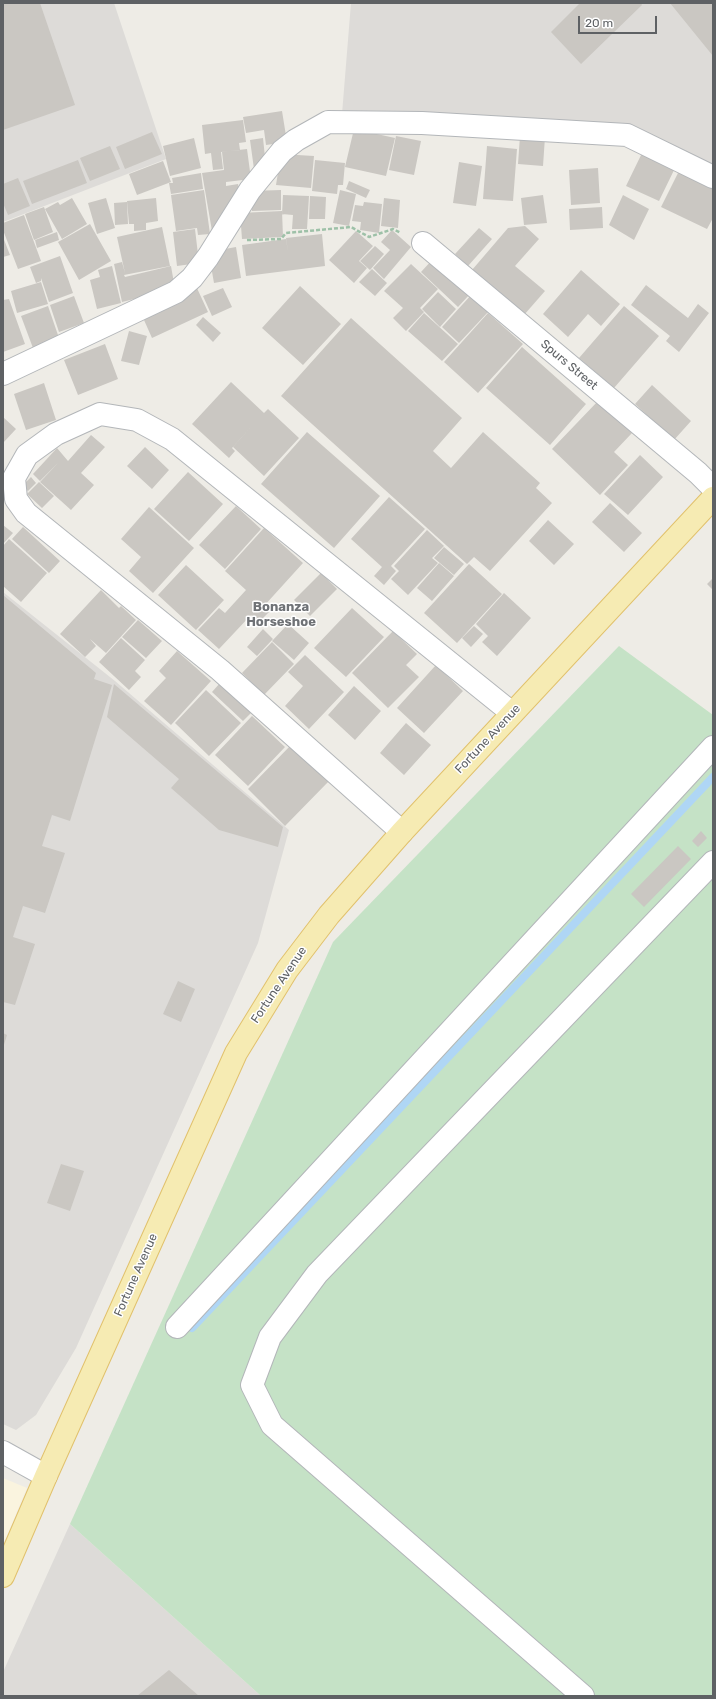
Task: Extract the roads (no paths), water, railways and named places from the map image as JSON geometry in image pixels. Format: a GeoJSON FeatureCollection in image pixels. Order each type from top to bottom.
{"type":"FeatureCollection","features":[{"type":"Feature","properties":{"kind":"main road","name":"Fortune Avenue"},"geometry":{"type":"LineString","coordinates":[[3,1576],[46,1476],[236,1053],[258,1015],[292,964],[329,915],[402,832],[713,498]]}},
{"type":"Feature","properties":{"kind":"street"},"geometry":{"type":"LineString","coordinates":[[3,374],[176,292],[192,278],[219,240],[250,190],[282,151],[302,136],[328,122],[422,123],[627,135],[713,177]]}},
{"type":"Feature","properties":{"kind":"street","name":"Spurs Street"},"geometry":{"type":"LineString","coordinates":[[423,242],[698,473],[713,488]]}},
{"type":"Feature","properties":{"kind":"street"},"geometry":{"type":"LineString","coordinates":[[402,832],[220,670],[26,513],[16,499],[14,478],[27,455],[56,434],[100,414],[137,420],[172,439],[512,713]]}},
{"type":"Feature","properties":{"kind":"street"},"geometry":{"type":"LineString","coordinates":[[177,1327],[713,746]]}},
{"type":"Feature","properties":{"kind":"street"},"geometry":{"type":"LineString","coordinates":[[583,1696],[272,1425],[252,1385],[270,1337],[317,1274],[713,862]]}},
{"type":"Feature","properties":{"kind":"street"},"geometry":{"type":"LineString","coordinates":[[3,1452],[46,1476]]}},
{"type":"Feature","properties":{"kind":"waterway"},"geometry":{"type":"LineString","coordinates":[[192,1328],[713,777]]}},
{"type":"Feature","properties":{"kind":"district","name":"Bonanza Horseshoe"},"geometry":{"type":"Point","coordinates":[281,614]}}]}
